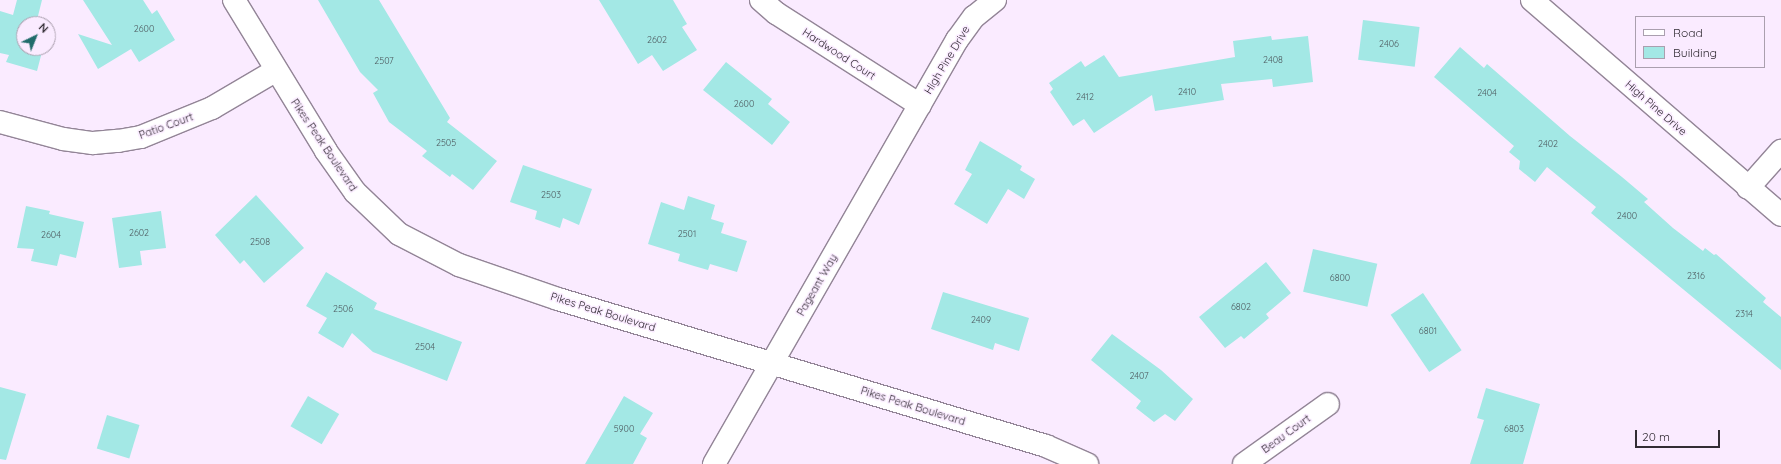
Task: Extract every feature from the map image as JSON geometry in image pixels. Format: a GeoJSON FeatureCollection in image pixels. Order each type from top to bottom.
{"type":"FeatureCollection","features":[{"type":"Feature","properties":{"kind":"street","name":"Pikes Peak Boulevard"},"geometry":{"type":"LineString","coordinates":[[234,0],[276,71],[354,192],[399,234],[459,265],[558,299],[1046,446],[1087,464]]}},
{"type":"Feature","properties":{"kind":"street","name":"Hardwood Court"},"geometry":{"type":"LineString","coordinates":[[761,0],[776,13],[920,105]]}},
{"type":"Feature","properties":{"kind":"street","name":"High Pine Drive"},"geometry":{"type":"LineString","coordinates":[[920,105],[974,17],[995,0]]}},
{"type":"Feature","properties":{"kind":"street","name":"High Pine Drive"},"geometry":{"type":"LineString","coordinates":[[1532,0],[1781,215]]}},
{"type":"Feature","properties":{"kind":"street","name":"Patio Court"},"geometry":{"type":"LineString","coordinates":[[0,122],[63,139],[93,143],[142,137],[212,108],[276,71]]}},
{"type":"Feature","properties":{"kind":"street","name":"Pageant Way"},"geometry":{"type":"LineString","coordinates":[[714,464],[920,105]]}},
{"type":"Feature","properties":{"kind":"street"},"geometry":{"type":"LineString","coordinates":[[1748,188],[1781,151]]}},
{"type":"Feature","properties":{"kind":"street","name":"Beau Court"},"geometry":{"type":"LineString","coordinates":[[1244,464],[1328,404]]}},
{"type":"Feature","properties":{"kind":"building"},"geometry":{"type":"Polygon","coordinates":[[[17,0],[42,0],[38,16],[16,16],[16,56],[41,56],[37,71],[6,62],[9,55],[0,53],[0,11],[13,15],[17,0]]]}},
{"type":"Feature","properties":{"kind":"building"},"geometry":{"type":"Polygon","coordinates":[[[83,0],[143,0],[152,14],[157,10],[175,40],[139,62],[131,49],[98,69],[78,34],[112,45],[83,0]]]}},
{"type":"Feature","properties":{"kind":"building"},"geometry":{"type":"Polygon","coordinates":[[[318,0],[379,0],[450,118],[447,122],[497,161],[473,190],[452,174],[450,177],[422,156],[427,151],[389,122],[373,93],[378,90],[360,72],[318,0]]]}},
{"type":"Feature","properties":{"kind":"building"},"geometry":{"type":"Polygon","coordinates":[[[599,0],[673,0],[687,24],[682,27],[697,50],[663,71],[652,55],[638,64],[599,0]]]}},
{"type":"Feature","properties":{"kind":"building"},"geometry":{"type":"Polygon","coordinates":[[[1363,20],[1420,27],[1415,67],[1358,60],[1363,20]]]}},
{"type":"Feature","properties":{"kind":"building"},"geometry":{"type":"Polygon","coordinates":[[[1271,36],[1272,40],[1308,36],[1313,82],[1273,87],[1272,79],[1221,84],[1224,100],[1155,111],[1152,95],[1094,133],[1084,119],[1073,126],[1050,92],[1053,89],[1049,83],[1081,61],[1085,67],[1104,55],[1119,77],[1235,57],[1233,41],[1271,36]]]}},
{"type":"Feature","properties":{"kind":"building"},"geometry":{"type":"Polygon","coordinates":[[[1460,47],[1484,68],[1487,64],[1570,136],[1648,199],[1644,202],[1673,228],[1703,251],[1705,248],[1714,255],[1716,254],[1766,298],[1763,302],[1781,317],[1781,370],[1591,213],[1596,207],[1547,167],[1535,182],[1519,169],[1520,161],[1509,152],[1514,146],[1434,77],[1460,47]]]}},
{"type":"Feature","properties":{"kind":"building"},"geometry":{"type":"Polygon","coordinates":[[[726,62],[772,99],[768,104],[790,122],[772,145],[703,90],[726,62]]]}},
{"type":"Feature","properties":{"kind":"building"},"geometry":{"type":"Polygon","coordinates":[[[980,141],[1022,166],[1020,170],[1035,179],[1024,199],[1008,189],[987,224],[954,204],[972,174],[965,170],[980,141]]]}},
{"type":"Feature","properties":{"kind":"building"},"geometry":{"type":"Polygon","coordinates":[[[523,165],[592,189],[579,225],[563,218],[560,228],[535,219],[537,211],[510,202],[523,165]]]}},
{"type":"Feature","properties":{"kind":"building"},"geometry":{"type":"Polygon","coordinates":[[[256,195],[304,248],[264,283],[244,260],[240,264],[215,235],[256,195]]]}},
{"type":"Feature","properties":{"kind":"building"},"geometry":{"type":"Polygon","coordinates":[[[688,196],[715,205],[711,219],[724,223],[721,233],[747,241],[737,272],[710,264],[708,270],[678,261],[680,254],[648,244],[661,202],[684,210],[688,196]]]}},
{"type":"Feature","properties":{"kind":"building"},"geometry":{"type":"Polygon","coordinates":[[[26,206],[50,211],[49,214],[84,222],[76,258],[60,254],[57,266],[31,261],[34,249],[17,248],[26,206]]]}},
{"type":"Feature","properties":{"kind":"building"},"geometry":{"type":"Polygon","coordinates":[[[161,211],[166,248],[140,251],[142,265],[119,268],[112,218],[161,211]]]}},
{"type":"Feature","properties":{"kind":"building"},"geometry":{"type":"Polygon","coordinates":[[[1313,249],[1377,264],[1367,307],[1303,292],[1313,249]]]}},
{"type":"Feature","properties":{"kind":"building"},"geometry":{"type":"Polygon","coordinates":[[[1266,262],[1291,293],[1266,314],[1269,318],[1244,339],[1241,336],[1225,348],[1199,317],[1266,262]]]}},
{"type":"Feature","properties":{"kind":"building"},"geometry":{"type":"Polygon","coordinates":[[[326,272],[377,303],[374,309],[462,342],[447,381],[373,352],[352,333],[343,348],[318,333],[327,318],[306,306],[326,272]]]}},
{"type":"Feature","properties":{"kind":"building"},"geometry":{"type":"Polygon","coordinates":[[[943,292],[1029,318],[1019,351],[995,343],[993,350],[931,329],[943,292]]]}},
{"type":"Feature","properties":{"kind":"building"},"geometry":{"type":"Polygon","coordinates":[[[1423,293],[1462,350],[1429,372],[1391,315],[1423,293]]]}},
{"type":"Feature","properties":{"kind":"building"},"geometry":{"type":"Polygon","coordinates":[[[1112,334],[1161,370],[1193,399],[1175,421],[1165,414],[1154,422],[1136,408],[1141,401],[1091,360],[1112,334]]]}},
{"type":"Feature","properties":{"kind":"building"},"geometry":{"type":"Polygon","coordinates":[[[0,387],[26,394],[6,460],[0,459],[0,387]]]}},
{"type":"Feature","properties":{"kind":"building"},"geometry":{"type":"Polygon","coordinates":[[[1486,388],[1540,404],[1523,464],[1470,464],[1484,420],[1477,418],[1486,388]]]}},
{"type":"Feature","properties":{"kind":"building"},"geometry":{"type":"Polygon","coordinates":[[[308,396],[339,414],[322,444],[290,426],[308,396]]]}},
{"type":"Feature","properties":{"kind":"building"},"geometry":{"type":"Polygon","coordinates":[[[624,396],[653,413],[640,434],[647,438],[633,464],[585,464],[624,396]]]}},
{"type":"Feature","properties":{"kind":"building"},"geometry":{"type":"Polygon","coordinates":[[[107,415],[140,425],[129,458],[97,448],[107,415]]]}}]}
